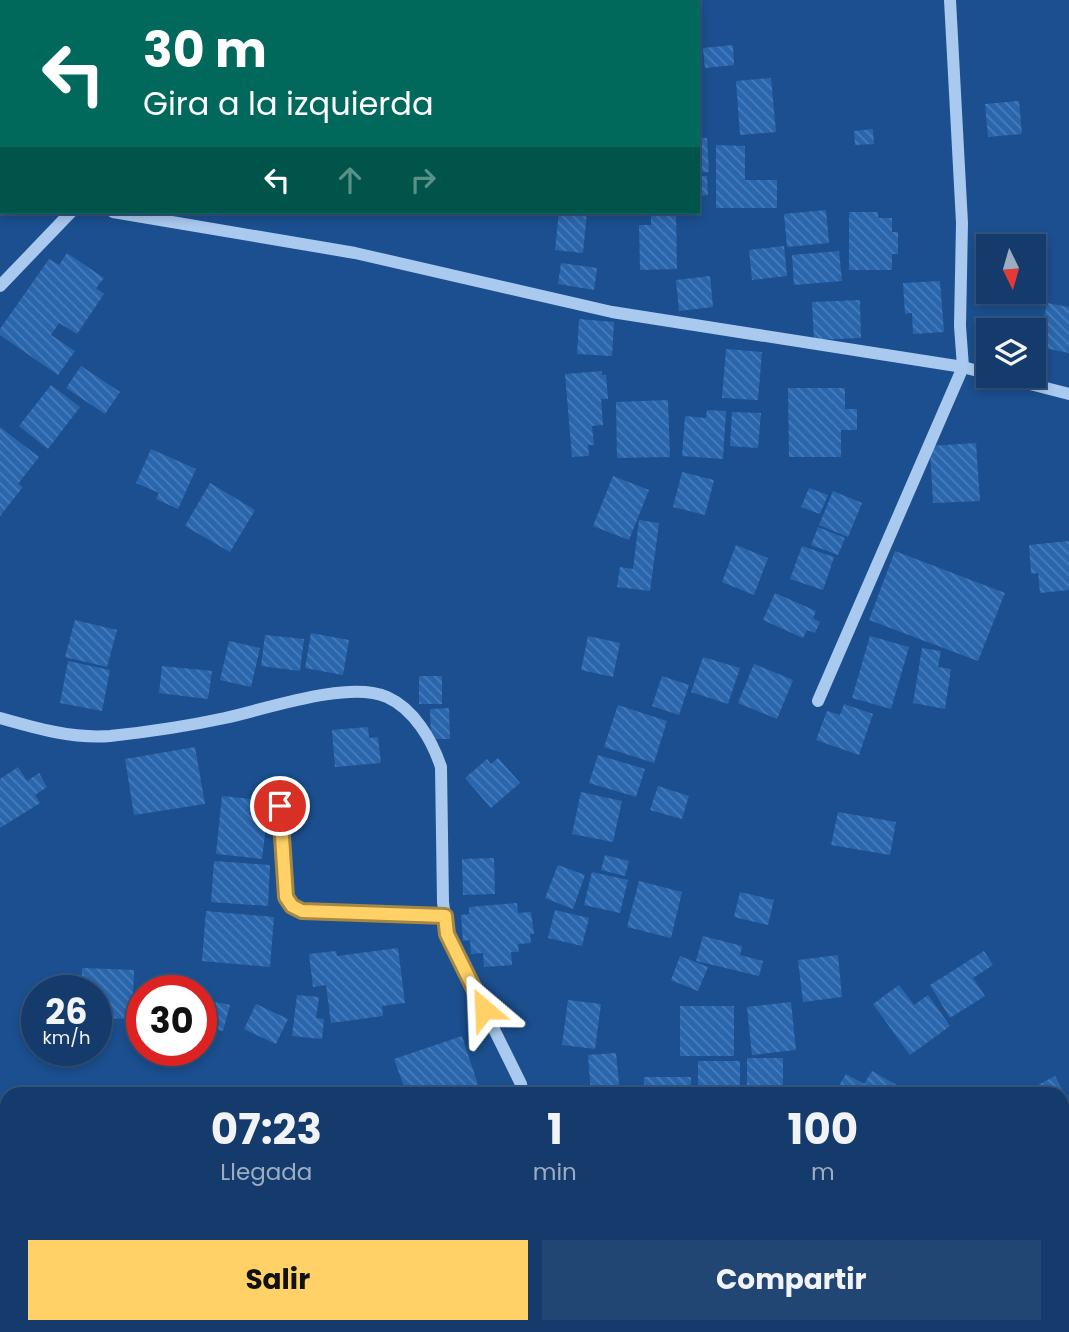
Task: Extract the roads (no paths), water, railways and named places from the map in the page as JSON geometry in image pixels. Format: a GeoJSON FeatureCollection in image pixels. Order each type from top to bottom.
{"type":"FeatureCollection","features":[{"type":"Feature","properties":{"kind":"street"},"geometry":{"type":"LineString","coordinates":[[818,701],[963,367],[960,326],[962,223],[950,0]]}},
{"type":"Feature","properties":{"kind":"street"},"geometry":{"type":"LineString","coordinates":[[0,286],[69,214]]}},
{"type":"Feature","properties":{"kind":"street"},"geometry":{"type":"LineString","coordinates":[[125,214],[355,254],[612,312],[976,370]]}},
{"type":"Feature","properties":{"kind":"street"},"geometry":{"type":"LineString","coordinates":[[1046,388],[1069,394]]}},
{"type":"Feature","properties":{"kind":"street"},"geometry":{"type":"LineString","coordinates":[[0,718],[35,728],[79,735],[108,736],[183,726],[284,702],[341,693],[386,696],[408,711],[435,749],[440,767],[447,934],[522,1087]]}},
{"type":"Feature","properties":{"kind":"street"},"geometry":{"type":"LineString","coordinates":[[280,806],[286,897],[292,906],[302,911],[445,916]]}}]}
